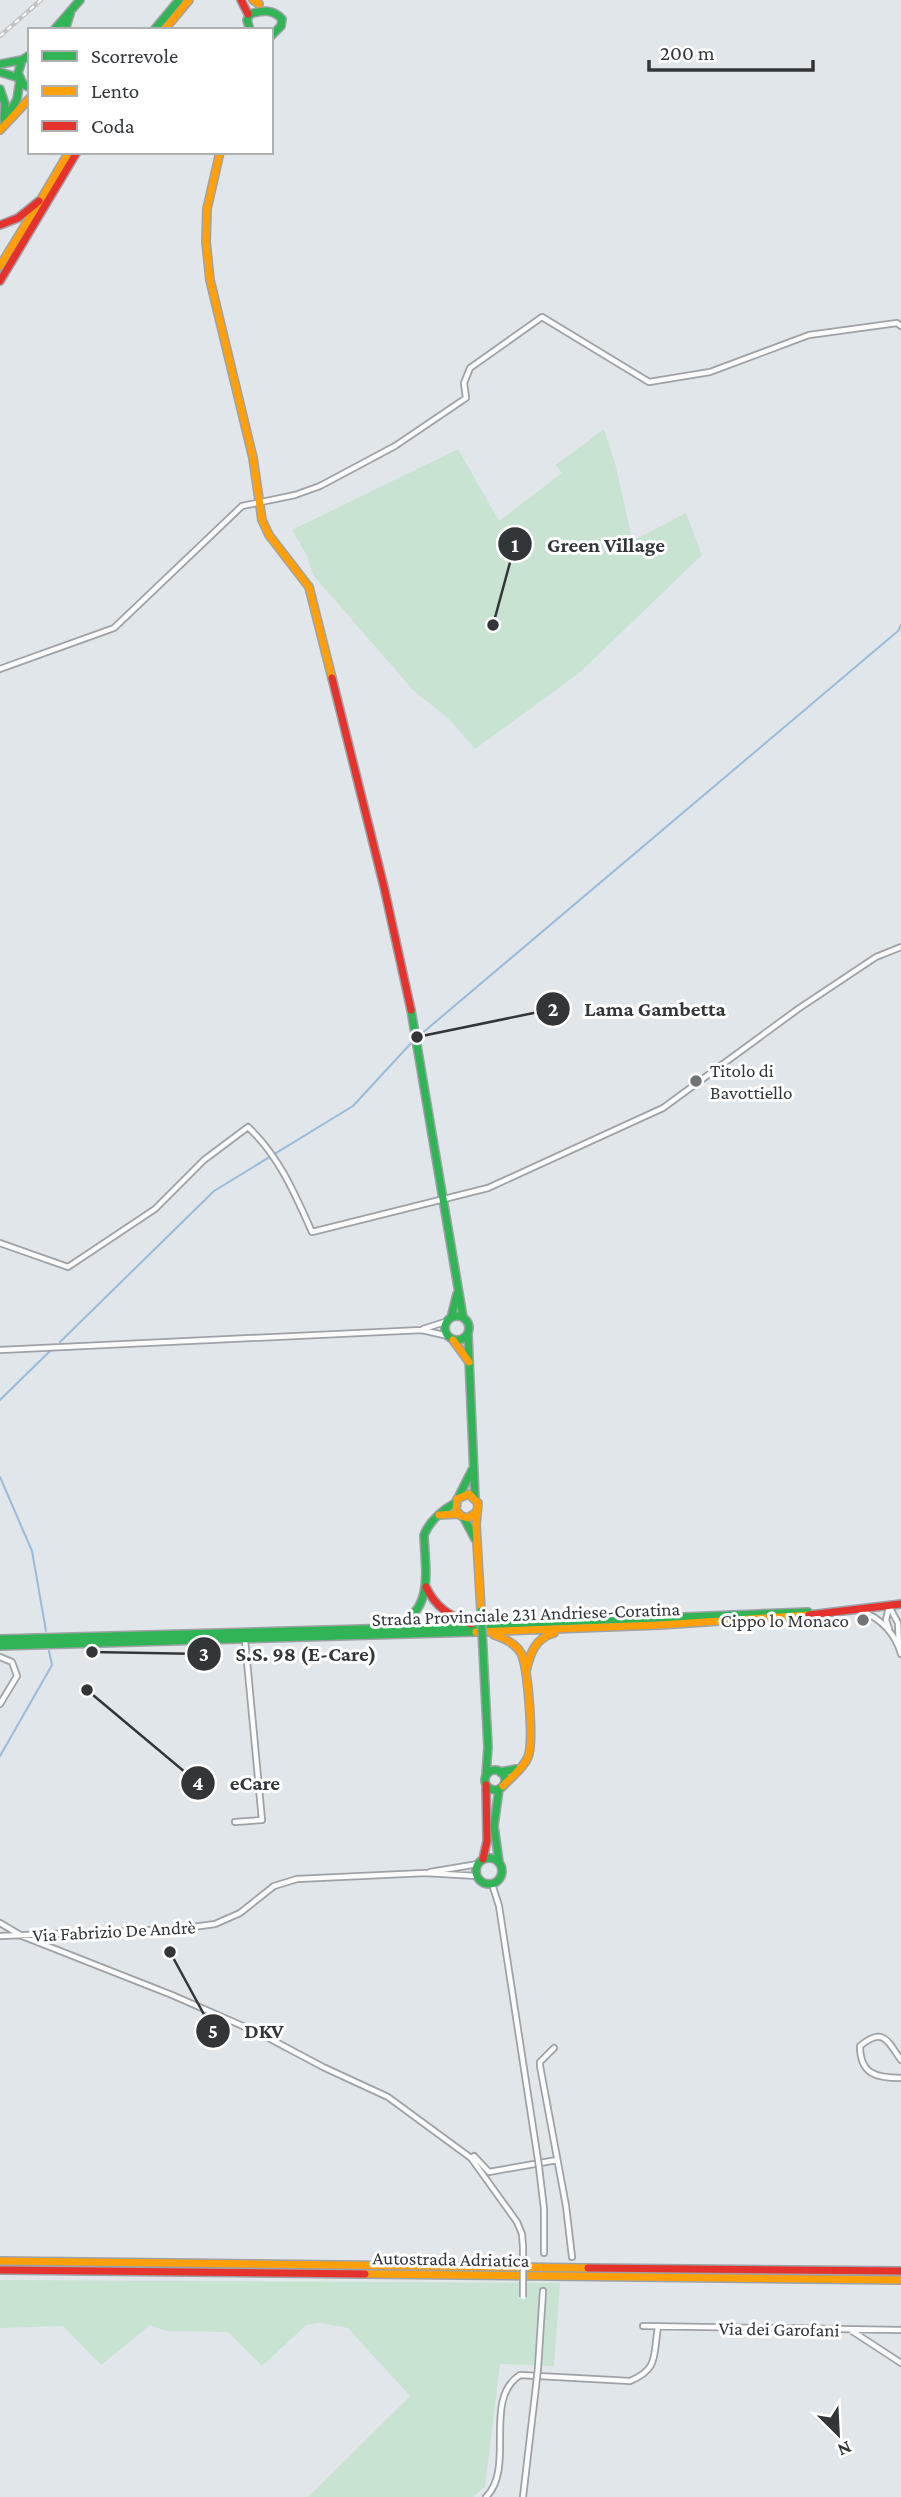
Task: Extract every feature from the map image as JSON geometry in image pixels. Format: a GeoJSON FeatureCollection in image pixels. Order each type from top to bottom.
{"type":"FeatureCollection","features":[{"type":"Feature","properties":{"kind":"main road"},"geometry":{"type":"LineString","coordinates":[[56,28],[80,0]]}},
{"type":"Feature","properties":{"kind":"main road"},"geometry":{"type":"LineString","coordinates":[[156,28],[179,0]]}},
{"type":"Feature","properties":{"kind":"main road"},"geometry":{"type":"LineString","coordinates":[[167,28],[191,0]]}},
{"type":"Feature","properties":{"kind":"main road"},"geometry":{"type":"LineString","coordinates":[[241,0],[248,14]]}},
{"type":"Feature","properties":{"kind":"main road"},"geometry":{"type":"LineString","coordinates":[[249,28],[248,14],[256,2],[270,5],[279,12]]}},
{"type":"Feature","properties":{"kind":"main road"},"geometry":{"type":"LineString","coordinates":[[273,35],[281,23],[278,2]]}},
{"type":"Feature","properties":{"kind":"main road"},"geometry":{"type":"LineString","coordinates":[[66,28],[72,8]]}},
{"type":"Feature","properties":{"kind":"main road"},"geometry":{"type":"LineString","coordinates":[[0,64],[28,56]]}},
{"type":"Feature","properties":{"kind":"main road"},"geometry":{"type":"LineString","coordinates":[[2,128],[17,99],[20,79],[18,69],[22,60]]}},
{"type":"Feature","properties":{"kind":"main road"},"geometry":{"type":"LineString","coordinates":[[0,72],[20,79],[28,86]]}},
{"type":"Feature","properties":{"kind":"main road"},"geometry":{"type":"LineString","coordinates":[[0,89],[5,104],[2,128]]}},
{"type":"Feature","properties":{"kind":"main road"},"geometry":{"type":"LineString","coordinates":[[2,128],[28,100]]}},
{"type":"Feature","properties":{"kind":"main road"},"geometry":{"type":"LineString","coordinates":[[0,267],[68,154]]}},
{"type":"Feature","properties":{"kind":"main road"},"geometry":{"type":"LineString","coordinates":[[0,281],[76,154]]}},
{"type":"Feature","properties":{"kind":"main road"},"geometry":{"type":"LineString","coordinates":[[220,154],[207,209],[207,262],[214,298],[253,458],[258,502],[266,531],[309,587],[406,982],[457,1294],[463,1317],[470,1327],[469,1362],[488,1747],[487,1841],[477,1876],[483,1883],[492,1884],[501,1875],[494,1849],[494,1811],[505,1777],[497,1771],[488,1747]]}},
{"type":"Feature","properties":{"kind":"main road"},"geometry":{"type":"LineString","coordinates":[[0,225],[19,218],[40,201]]}},
{"type":"Feature","properties":{"kind":"main road"},"geometry":{"type":"LineString","coordinates":[[457,1294],[445,1328],[469,1362]]}},
{"type":"Feature","properties":{"kind":"main road"},"geometry":{"type":"LineString","coordinates":[[449,1319],[463,1317]]}},
{"type":"Feature","properties":{"kind":"main road"},"geometry":{"type":"LineString","coordinates":[[450,1338],[459,1341],[468,1335]]}},
{"type":"Feature","properties":{"kind":"main road"},"geometry":{"type":"LineString","coordinates":[[474,1466],[457,1499],[461,1516],[477,1545]]}},
{"type":"Feature","properties":{"kind":"main road"},"geometry":{"type":"LineString","coordinates":[[369,1629],[402,1624],[413,1619],[424,1598],[424,1535],[427,1525],[434,1516],[457,1499],[466,1494],[475,1498]]}},
{"type":"Feature","properties":{"kind":"main road"},"geometry":{"type":"LineString","coordinates":[[434,1516],[471,1517],[477,1511]]}},
{"type":"Feature","properties":{"kind":"main road"},"geometry":{"type":"LineString","coordinates":[[425,1583],[431,1600],[440,1610],[475,1626]]}},
{"type":"Feature","properties":{"kind":"main road","name":"Strada Provinciale 231 Andriese-Coratina"},"geometry":{"type":"LineString","coordinates":[[0,1646],[469,1633],[733,1622],[901,1604]]}},
{"type":"Feature","properties":{"kind":"main road","name":"Strada Provinciale 231 Andriese-Coratina"},"geometry":{"type":"LineString","coordinates":[[0,1639],[475,1626],[843,1611]]}},
{"type":"Feature","properties":{"kind":"main road"},"geometry":{"type":"LineString","coordinates":[[526,1671],[538,1641],[548,1634],[571,1629]]}},
{"type":"Feature","properties":{"kind":"main road"},"geometry":{"type":"LineString","coordinates":[[469,1633],[494,1635],[512,1643],[520,1653],[526,1671],[530,1752],[525,1764],[501,1788],[492,1790],[486,1785]]}},
{"type":"Feature","properties":{"kind":"main road"},"geometry":{"type":"LineString","coordinates":[[486,1776],[497,1771],[520,1768]]}},
{"type":"Feature","properties":{"kind":"main road"},"geometry":{"type":"LineString","coordinates":[[480,1862],[492,1858],[499,1863]]}},
{"type":"Feature","properties":{"kind":"main road","name":"Autostrada Adriatica"},"geometry":{"type":"LineString","coordinates":[[0,2261],[901,2271]]}},
{"type":"Feature","properties":{"kind":"main road","name":"Autostrada Adriatica"},"geometry":{"type":"LineString","coordinates":[[0,2270],[901,2280]]}},
{"type":"Feature","properties":{"kind":"street"},"geometry":{"type":"LineString","coordinates":[[0,669],[114,628],[242,506],[314,489],[395,446],[466,398],[464,383],[470,368],[542,317],[649,382],[710,372],[809,335],[897,323],[901,326]]}},
{"type":"Feature","properties":{"kind":"street"},"geometry":{"type":"LineString","coordinates":[[0,1243],[68,1267],[155,1209],[204,1160],[248,1127],[264,1143],[293,1189],[312,1232],[488,1188],[663,1108],[798,1009],[876,957],[901,947]]}},
{"type":"Feature","properties":{"kind":"street"},"geometry":{"type":"LineString","coordinates":[[422,1330],[449,1319]]}},
{"type":"Feature","properties":{"kind":"street"},"geometry":{"type":"LineString","coordinates":[[0,1350],[422,1330],[450,1338]]}},
{"type":"Feature","properties":{"kind":"street"},"geometry":{"type":"LineString","coordinates":[[889,1606],[886,1619],[901,1654]]}},
{"type":"Feature","properties":{"kind":"street"},"geometry":{"type":"LineString","coordinates":[[889,1606],[898,1622],[899,1647]]}},
{"type":"Feature","properties":{"kind":"street"},"geometry":{"type":"LineString","coordinates":[[858,1609],[876,1618],[889,1630]]}},
{"type":"Feature","properties":{"kind":"street"},"geometry":{"type":"LineString","coordinates":[[235,1822],[262,1820],[245,1640]]}},
{"type":"Feature","properties":{"kind":"street"},"geometry":{"type":"LineString","coordinates":[[0,1657],[12,1662],[17,1676],[0,1704]]}},
{"type":"Feature","properties":{"kind":"street"},"geometry":{"type":"LineString","coordinates":[[425,1873],[480,1862]]}},
{"type":"Feature","properties":{"kind":"street"},"geometry":{"type":"LineString","coordinates":[[425,1873],[477,1876]]}},
{"type":"Feature","properties":{"kind":"street","name":"Via Fabrizio De Andrè"},"geometry":{"type":"LineString","coordinates":[[0,1937],[195,1928],[228,1919],[240,1913],[274,1886],[297,1879],[425,1873]]}},
{"type":"Feature","properties":{"kind":"street"},"geometry":{"type":"LineString","coordinates":[[492,1884],[499,1906],[538,2160],[544,2208],[544,2253]]}},
{"type":"Feature","properties":{"kind":"street"},"geometry":{"type":"LineString","coordinates":[[0,1923],[22,1936],[172,1995],[261,2034],[302,2057],[388,2096],[471,2158],[517,2222],[523,2246],[523,2297]]}},
{"type":"Feature","properties":{"kind":"street"},"geometry":{"type":"LineString","coordinates":[[901,2060],[891,2042],[882,2037],[871,2037],[860,2046],[860,2060],[865,2070],[878,2076],[901,2078]]}},
{"type":"Feature","properties":{"kind":"street"},"geometry":{"type":"LineString","coordinates":[[554,2048],[540,2062],[540,2066],[566,2206],[572,2257]]}},
{"type":"Feature","properties":{"kind":"street"},"geometry":{"type":"LineString","coordinates":[[471,2158],[474,2156],[489,2172],[556,2160]]}},
{"type":"Feature","properties":{"kind":"street"},"geometry":{"type":"LineString","coordinates":[[523,2497],[538,2368],[543,2291]]}},
{"type":"Feature","properties":{"kind":"street","name":"Via dei Garofani"},"geometry":{"type":"LineString","coordinates":[[643,2326],[901,2330]]}},
{"type":"Feature","properties":{"kind":"street"},"geometry":{"type":"LineString","coordinates":[[486,2497],[496,2485],[503,2394],[512,2380],[520,2375],[630,2381],[651,2368],[658,2328]]}},
{"type":"Feature","properties":{"kind":"street"},"geometry":{"type":"LineString","coordinates":[[851,2330],[901,2363]]}},
{"type":"Feature","properties":{"kind":"green space"},"geometry":{"type":"Polygon","coordinates":[[[604,429],[615,463],[631,534],[638,538],[686,513],[702,555],[578,674],[475,749],[450,720],[413,690],[313,575],[307,556],[292,530],[458,449],[499,521],[562,473],[556,465],[604,429]]]}},
{"type":"Feature","properties":{"kind":"green space"},"geometry":{"type":"Polygon","coordinates":[[[0,2280],[560,2283],[554,2366],[500,2364],[485,2487],[473,2497],[308,2497],[410,2396],[348,2328],[320,2323],[306,2325],[262,2366],[228,2332],[167,2331],[150,2325],[101,2365],[63,2326],[0,2328],[0,2280]]]}},
{"type":"Feature","properties":{"kind":"waterway"},"geometry":{"type":"LineString","coordinates":[[420,1035],[898,631],[901,625]]}},
{"type":"Feature","properties":{"kind":"waterway"},"geometry":{"type":"LineString","coordinates":[[60,1342],[214,1191],[353,1106],[413,1041]]}},
{"type":"Feature","properties":{"kind":"waterway"},"geometry":{"type":"LineString","coordinates":[[0,1400],[50,1351]]}},
{"type":"Feature","properties":{"kind":"waterway"},"geometry":{"type":"LineString","coordinates":[[0,1477],[32,1551],[46,1631]]}},
{"type":"Feature","properties":{"kind":"waterway"},"geometry":{"type":"LineString","coordinates":[[0,1756],[52,1665],[49,1651]]}},
{"type":"Feature","properties":{"kind":"railway"},"geometry":{"type":"LineString","coordinates":[[0,36],[41,0]]}},
{"type":"Feature","properties":{"kind":"traffic: fast"},"geometry":{"type":"LineString","coordinates":[[56,28],[80,0]]}},
{"type":"Feature","properties":{"kind":"traffic: fast"},"geometry":{"type":"LineString","coordinates":[[156,28],[179,0]]}},
{"type":"Feature","properties":{"kind":"traffic: fast"},"geometry":{"type":"LineString","coordinates":[[249,28],[247,20],[250,14],[271,12],[282,19],[281,26],[273,34]]}},
{"type":"Feature","properties":{"kind":"traffic: fast"},"geometry":{"type":"LineString","coordinates":[[66,28],[70,14]]}},
{"type":"Feature","properties":{"kind":"traffic: fast"},"geometry":{"type":"LineString","coordinates":[[28,56],[22,60],[18,73],[23,84],[28,87]]}},
{"type":"Feature","properties":{"kind":"traffic: fast"},"geometry":{"type":"LineString","coordinates":[[0,64],[22,60]]}},
{"type":"Feature","properties":{"kind":"traffic: fast"},"geometry":{"type":"LineString","coordinates":[[0,72],[19,78]]}},
{"type":"Feature","properties":{"kind":"traffic: fast"},"geometry":{"type":"LineString","coordinates":[[3,126],[17,99],[20,80]]}},
{"type":"Feature","properties":{"kind":"traffic: fast"},"geometry":{"type":"LineString","coordinates":[[0,89],[5,104],[4,119]]}},
{"type":"Feature","properties":{"kind":"traffic: fast"},"geometry":{"type":"LineString","coordinates":[[411,1010],[463,1317]]}},
{"type":"Feature","properties":{"kind":"traffic: fast"},"geometry":{"type":"LineString","coordinates":[[451,1318],[457,1294]]}},
{"type":"Feature","properties":{"kind":"traffic: fast"},"geometry":{"type":"LineString","coordinates":[[457,1316],[466,1319],[469,1328],[466,1337],[457,1340],[448,1337],[445,1328],[448,1319],[457,1316]]}},
{"type":"Feature","properties":{"kind":"traffic: fast"},"geometry":{"type":"LineString","coordinates":[[468,1335],[475,1498]]}},
{"type":"Feature","properties":{"kind":"traffic: fast"},"geometry":{"type":"LineString","coordinates":[[459,1496],[472,1470]]}},
{"type":"Feature","properties":{"kind":"traffic: fast"},"geometry":{"type":"LineString","coordinates":[[395,1625],[408,1619],[422,1600],[426,1575],[426,1530],[436,1516],[455,1503]]}},
{"type":"Feature","properties":{"kind":"traffic: fast"},"geometry":{"type":"LineString","coordinates":[[464,1518],[475,1539]]}},
{"type":"Feature","properties":{"kind":"traffic: fast"},"geometry":{"type":"LineString","coordinates":[[481,1611],[483,1650]]}},
{"type":"Feature","properties":{"kind":"traffic: fast"},"geometry":{"type":"LineString","coordinates":[[0,1639],[434,1627],[808,1612]]}},
{"type":"Feature","properties":{"kind":"traffic: fast"},"geometry":{"type":"LineString","coordinates":[[0,1646],[476,1632]]}},
{"type":"Feature","properties":{"kind":"traffic: fast"},"geometry":{"type":"LineString","coordinates":[[483,1650],[488,1747],[486,1775]]}},
{"type":"Feature","properties":{"kind":"traffic: fast"},"geometry":{"type":"LineString","coordinates":[[500,1772],[516,1769]]}},
{"type":"Feature","properties":{"kind":"traffic: fast"},"geometry":{"type":"LineString","coordinates":[[495,1770],[502,1773],[505,1780],[502,1787],[495,1790],[488,1787],[485,1780],[488,1773],[495,1770]]}},
{"type":"Feature","properties":{"kind":"traffic: fast"},"geometry":{"type":"LineString","coordinates":[[499,1789],[494,1826],[499,1862]]}},
{"type":"Feature","properties":{"kind":"traffic: fast"},"geometry":{"type":"LineString","coordinates":[[489,1858],[498,1862],[502,1871],[498,1880],[489,1884],[480,1880],[476,1871],[480,1862],[489,1858]]}},
{"type":"Feature","properties":{"kind":"traffic: slow"},"geometry":{"type":"LineString","coordinates":[[166,28],[189,0]]}},
{"type":"Feature","properties":{"kind":"traffic: slow"},"geometry":{"type":"LineString","coordinates":[[253,0],[259,4]]}},
{"type":"Feature","properties":{"kind":"traffic: slow"},"geometry":{"type":"LineString","coordinates":[[0,130],[28,100]]}},
{"type":"Feature","properties":{"kind":"traffic: slow"},"geometry":{"type":"LineString","coordinates":[[40,201],[68,154]]}},
{"type":"Feature","properties":{"kind":"traffic: slow"},"geometry":{"type":"LineString","coordinates":[[220,154],[207,209],[206,242],[210,280],[253,458],[262,520],[269,535],[309,587],[332,678]]}},
{"type":"Feature","properties":{"kind":"traffic: slow"},"geometry":{"type":"LineString","coordinates":[[0,266],[40,201]]}},
{"type":"Feature","properties":{"kind":"traffic: slow"},"geometry":{"type":"LineString","coordinates":[[453,1340],[469,1362]]}},
{"type":"Feature","properties":{"kind":"traffic: slow"},"geometry":{"type":"LineString","coordinates":[[477,1512],[468,1518],[461,1516],[456,1510],[457,1499],[469,1494],[478,1503],[476,1525],[481,1611]]}},
{"type":"Feature","properties":{"kind":"traffic: slow"},"geometry":{"type":"LineString","coordinates":[[439,1515],[458,1514]]}},
{"type":"Feature","properties":{"kind":"traffic: slow"},"geometry":{"type":"LineString","coordinates":[[476,1632],[660,1625],[809,1615]]}},
{"type":"Feature","properties":{"kind":"traffic: slow"},"geometry":{"type":"LineString","coordinates":[[526,1671],[538,1643],[554,1633]]}},
{"type":"Feature","properties":{"kind":"traffic: slow"},"geometry":{"type":"LineString","coordinates":[[494,1635],[509,1641],[521,1653],[529,1705],[528,1757],[503,1786]]}},
{"type":"Feature","properties":{"kind":"traffic: slow"},"geometry":{"type":"LineString","coordinates":[[0,2261],[588,2268]]}},
{"type":"Feature","properties":{"kind":"traffic: slow"},"geometry":{"type":"LineString","coordinates":[[365,2274],[901,2280]]}},
{"type":"Feature","properties":{"kind":"traffic: jam"},"geometry":{"type":"LineString","coordinates":[[241,0],[248,14]]}},
{"type":"Feature","properties":{"kind":"traffic: jam"},"geometry":{"type":"LineString","coordinates":[[0,281],[76,154]]}},
{"type":"Feature","properties":{"kind":"traffic: jam"},"geometry":{"type":"LineString","coordinates":[[0,225],[18,218],[39,201]]}},
{"type":"Feature","properties":{"kind":"traffic: jam"},"geometry":{"type":"LineString","coordinates":[[332,678],[384,887],[411,1010]]}},
{"type":"Feature","properties":{"kind":"traffic: jam"},"geometry":{"type":"LineString","coordinates":[[426,1587],[434,1601],[444,1610],[471,1624]]}},
{"type":"Feature","properties":{"kind":"traffic: jam"},"geometry":{"type":"LineString","coordinates":[[809,1615],[901,1604]]}},
{"type":"Feature","properties":{"kind":"traffic: jam"},"geometry":{"type":"LineString","coordinates":[[483,1859],[487,1841],[486,1785]]}},
{"type":"Feature","properties":{"kind":"traffic: jam"},"geometry":{"type":"LineString","coordinates":[[588,2268],[901,2271]]}},
{"type":"Feature","properties":{"kind":"traffic: jam"},"geometry":{"type":"LineString","coordinates":[[0,2270],[365,2274]]}},
{"type":"Feature","properties":{"kind":"place","name":"Green Village"},"geometry":{"type":"Point","coordinates":[493,625]}},
{"type":"Feature","properties":{"kind":"place","name":"Lama Gambetta"},"geometry":{"type":"Point","coordinates":[417,1037]}},
{"type":"Feature","properties":{"kind":"place","name":"Titolo di Bavottiello"},"geometry":{"type":"Point","coordinates":[696,1081]}},
{"type":"Feature","properties":{"kind":"place","name":"Cippo lo Monaco"},"geometry":{"type":"Point","coordinates":[863,1620]}},
{"type":"Feature","properties":{"kind":"place","name":"S.S. 98 (E-Care)"},"geometry":{"type":"Point","coordinates":[92,1652]}},
{"type":"Feature","properties":{"kind":"place","name":"eCare"},"geometry":{"type":"Point","coordinates":[87,1690]}},
{"type":"Feature","properties":{"kind":"place","name":"DKV"},"geometry":{"type":"Point","coordinates":[170,1952]}}]}
